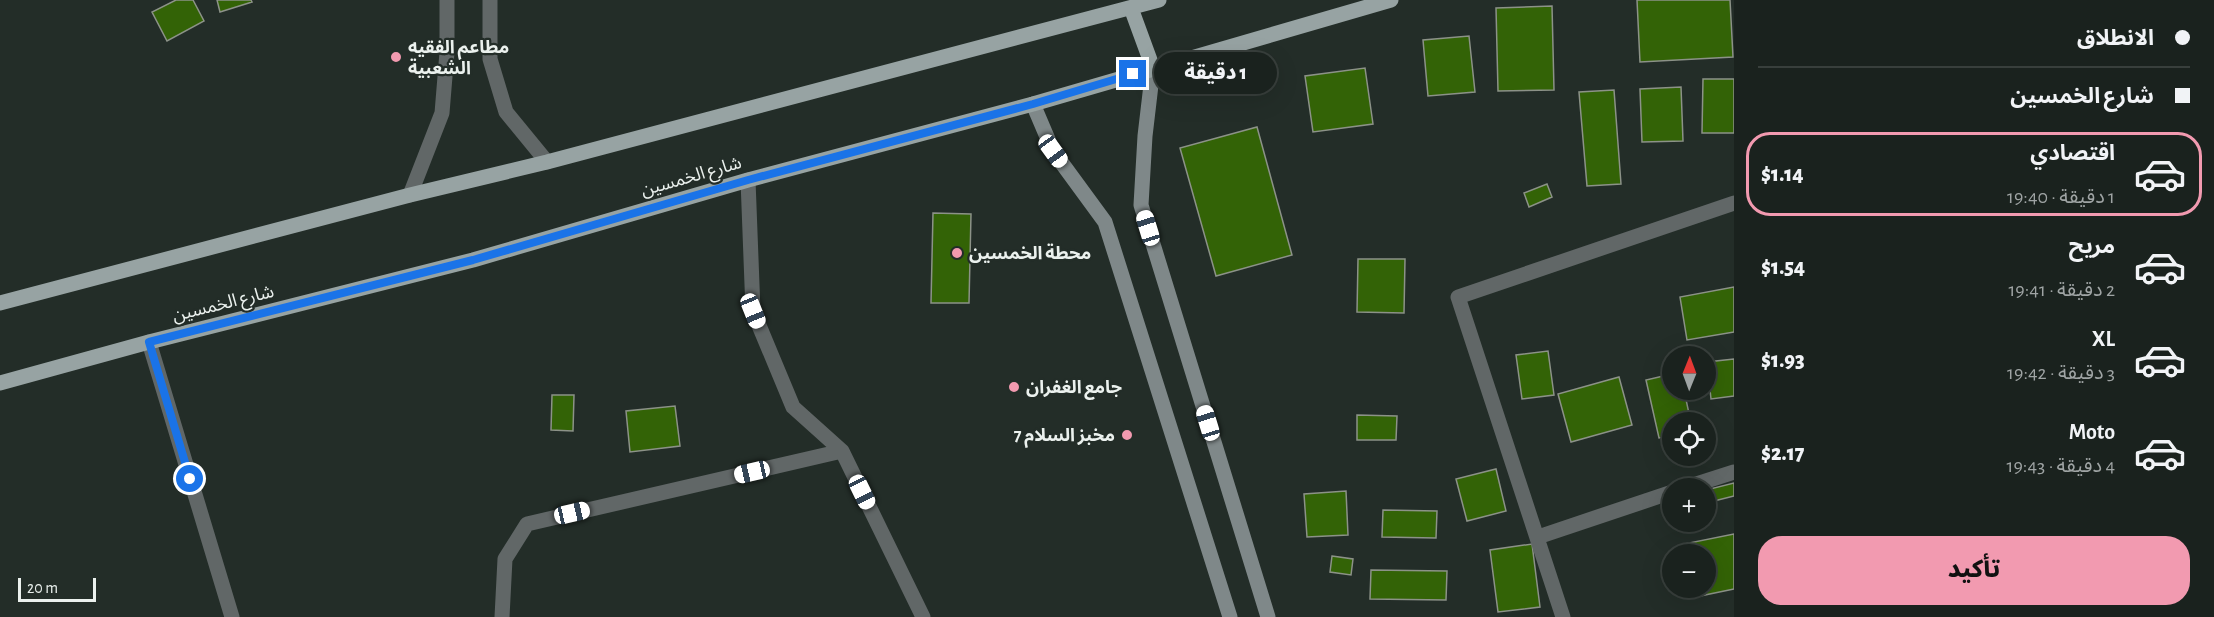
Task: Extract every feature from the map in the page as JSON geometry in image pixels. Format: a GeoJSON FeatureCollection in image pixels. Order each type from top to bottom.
{"type":"FeatureCollection","features":[{"type":"Feature","properties":{"kind":"main road"},"geometry":{"type":"LineString","coordinates":[[0,303],[410,195],[547,162],[1159,0]]}},
{"type":"Feature","properties":{"kind":"main road","name":"شارع الخمسين"},"geometry":{"type":"LineString","coordinates":[[0,382],[473,260],[748,180],[1033,104],[1391,0]]}},
{"type":"Feature","properties":{"kind":"main road"},"geometry":{"type":"LineString","coordinates":[[1131,8],[1154,68]]}},
{"type":"Feature","properties":{"kind":"street"},"geometry":{"type":"LineString","coordinates":[[410,195],[442,113],[447,51],[447,0]]}},
{"type":"Feature","properties":{"kind":"street"},"geometry":{"type":"LineString","coordinates":[[490,0],[490,59],[506,112],[547,162]]}},
{"type":"Feature","properties":{"kind":"street"},"geometry":{"type":"LineString","coordinates":[[1154,68],[1145,136],[1141,206],[1268,617]]}},
{"type":"Feature","properties":{"kind":"street"},"geometry":{"type":"LineString","coordinates":[[1033,104],[1053,151],[1105,222],[1230,617]]}},
{"type":"Feature","properties":{"kind":"street"},"geometry":{"type":"LineString","coordinates":[[748,180],[753,311],[793,406],[842,451],[922,617]]}},
{"type":"Feature","properties":{"kind":"street"},"geometry":{"type":"LineString","coordinates":[[1563,617],[1458,297],[1734,202]]}},
{"type":"Feature","properties":{"kind":"street"},"geometry":{"type":"LineString","coordinates":[[149,342],[232,617]]}},
{"type":"Feature","properties":{"kind":"street"},"geometry":{"type":"LineString","coordinates":[[502,617],[505,559],[527,524],[842,451]]}},
{"type":"Feature","properties":{"kind":"street"},"geometry":{"type":"LineString","coordinates":[[1716,478],[1734,472]]}},
{"type":"Feature","properties":{"kind":"street"},"geometry":{"type":"LineString","coordinates":[[1538,537],[1662,495]]}},
{"type":"Feature","properties":{"kind":"building"},"geometry":{"type":"Polygon","coordinates":[[[176,0],[193,0],[204,21],[167,41],[152,12],[176,0]]]}},
{"type":"Feature","properties":{"kind":"building"},"geometry":{"type":"Polygon","coordinates":[[[217,0],[251,0],[252,2],[220,12],[217,0]]]}},
{"type":"Feature","properties":{"kind":"building"},"geometry":{"type":"Polygon","coordinates":[[[1637,0],[1730,0],[1733,57],[1640,62],[1637,0]]]}},
{"type":"Feature","properties":{"kind":"building"},"geometry":{"type":"Polygon","coordinates":[[[1552,6],[1554,90],[1498,91],[1496,8],[1552,6]]]}},
{"type":"Feature","properties":{"kind":"building"},"geometry":{"type":"Polygon","coordinates":[[[1469,36],[1475,92],[1428,96],[1423,40],[1469,36]]]}},
{"type":"Feature","properties":{"kind":"building"},"geometry":{"type":"Polygon","coordinates":[[[1365,68],[1373,124],[1313,132],[1305,76],[1365,68]]]}},
{"type":"Feature","properties":{"kind":"building"},"geometry":{"type":"Polygon","coordinates":[[[1703,79],[1734,79],[1734,133],[1702,133],[1703,79]]]}},
{"type":"Feature","properties":{"kind":"building"},"geometry":{"type":"Polygon","coordinates":[[[1681,87],[1683,141],[1642,142],[1640,89],[1681,87]]]}},
{"type":"Feature","properties":{"kind":"building"},"geometry":{"type":"Polygon","coordinates":[[[1614,90],[1621,184],[1587,186],[1579,92],[1614,90]]]}},
{"type":"Feature","properties":{"kind":"building"},"geometry":{"type":"Polygon","coordinates":[[[1257,127],[1292,255],[1216,276],[1180,148],[1257,127]]]}},
{"type":"Feature","properties":{"kind":"building"},"geometry":{"type":"Polygon","coordinates":[[[1547,184],[1552,197],[1529,207],[1524,193],[1547,184]]]}},
{"type":"Feature","properties":{"kind":"building"},"geometry":{"type":"Polygon","coordinates":[[[933,213],[971,214],[969,303],[931,303],[933,213]]]}},
{"type":"Feature","properties":{"kind":"building"},"geometry":{"type":"Polygon","coordinates":[[[1358,259],[1405,259],[1404,313],[1357,312],[1358,259]]]}},
{"type":"Feature","properties":{"kind":"building"},"geometry":{"type":"Polygon","coordinates":[[[1734,287],[1734,332],[1687,340],[1680,297],[1734,287]]]}},
{"type":"Feature","properties":{"kind":"building"},"geometry":{"type":"Polygon","coordinates":[[[1548,351],[1554,395],[1522,399],[1516,355],[1548,351]]]}},
{"type":"Feature","properties":{"kind":"building"},"geometry":{"type":"Polygon","coordinates":[[[1734,359],[1734,396],[1716,398],[1716,361],[1734,359]]]}},
{"type":"Feature","properties":{"kind":"building"},"geometry":{"type":"Polygon","coordinates":[[[1662,376],[1662,400],[1686,400],[1689,412],[1662,412],[1662,438],[1659,438],[1646,380],[1662,376]]]}},
{"type":"Feature","properties":{"kind":"building"},"geometry":{"type":"Polygon","coordinates":[[[1619,377],[1632,425],[1571,442],[1558,394],[1619,377]]]}},
{"type":"Feature","properties":{"kind":"building"},"geometry":{"type":"Polygon","coordinates":[[[552,395],[574,395],[573,431],[551,430],[552,395]]]}},
{"type":"Feature","properties":{"kind":"building"},"geometry":{"type":"Polygon","coordinates":[[[675,406],[680,446],[630,452],[626,411],[675,406]]]}},
{"type":"Feature","properties":{"kind":"building"},"geometry":{"type":"Polygon","coordinates":[[[1357,415],[1397,416],[1396,440],[1357,440],[1357,415]]]}},
{"type":"Feature","properties":{"kind":"building"},"geometry":{"type":"Polygon","coordinates":[[[1496,469],[1506,511],[1467,521],[1456,479],[1496,469]]]}},
{"type":"Feature","properties":{"kind":"building"},"geometry":{"type":"Polygon","coordinates":[[[1734,483],[1734,496],[1716,500],[1716,488],[1734,483]]]}},
{"type":"Feature","properties":{"kind":"building"},"geometry":{"type":"Polygon","coordinates":[[[1346,491],[1348,535],[1307,537],[1304,494],[1346,491]]]}},
{"type":"Feature","properties":{"kind":"building"},"geometry":{"type":"Polygon","coordinates":[[[1383,510],[1437,511],[1436,538],[1382,537],[1383,510]]]}},
{"type":"Feature","properties":{"kind":"building"},"geometry":{"type":"Polygon","coordinates":[[[1734,534],[1734,589],[1716,593],[1716,544],[1684,544],[1734,534]]]}},
{"type":"Feature","properties":{"kind":"building"},"geometry":{"type":"Polygon","coordinates":[[[1532,544],[1540,607],[1498,612],[1490,550],[1532,544]]]}},
{"type":"Feature","properties":{"kind":"building"},"geometry":{"type":"Polygon","coordinates":[[[1332,556],[1353,559],[1351,575],[1330,572],[1332,556]]]}},
{"type":"Feature","properties":{"kind":"building"},"geometry":{"type":"Polygon","coordinates":[[[1371,570],[1447,571],[1446,600],[1370,599],[1371,570]]]}},
{"type":"Feature","properties":{"kind":"place","name":"مطاعم الفقيه الشعبية"},"geometry":{"type":"Point","coordinates":[396,57]}},
{"type":"Feature","properties":{"kind":"place","name":"محطة الخمسين"},"geometry":{"type":"Point","coordinates":[957,253]}},
{"type":"Feature","properties":{"kind":"place","name":"جامع الغفران"},"geometry":{"type":"Point","coordinates":[1014,387]}},
{"type":"Feature","properties":{"kind":"place","name":"مخبز السلام 7"},"geometry":{"type":"Point","coordinates":[1127,435]}},
{"type":"Feature","properties":{"kind":"route"},"geometry":{"type":"LineString","coordinates":[[190,479],[149,342],[473,260],[748,180],[1033,104],[1133,74]]}}]}
